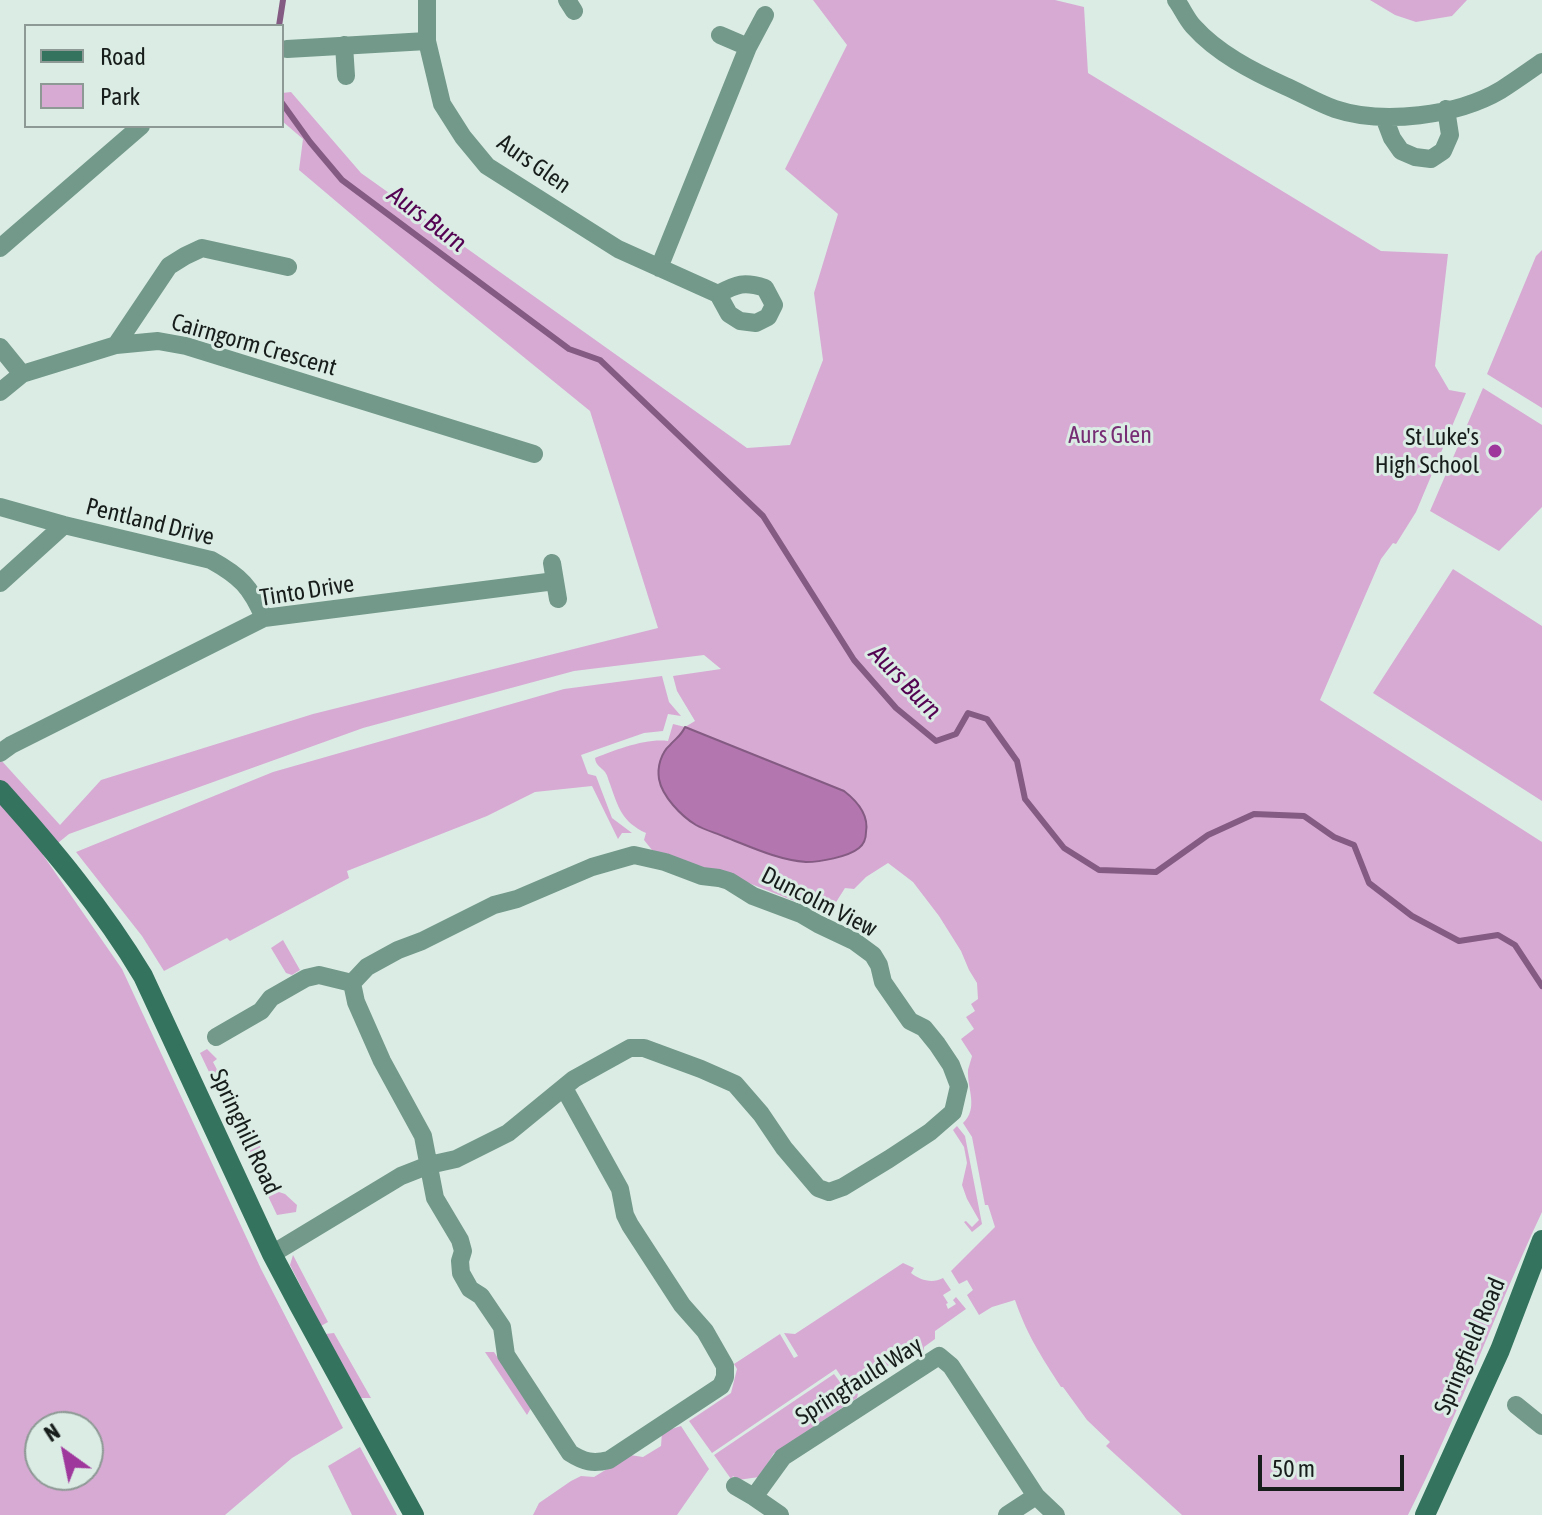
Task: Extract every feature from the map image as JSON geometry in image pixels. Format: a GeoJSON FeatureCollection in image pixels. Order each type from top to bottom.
{"type":"FeatureCollection","features":[{"type":"Feature","properties":{"kind":"street","name":"Aurs Glen"},"geometry":{"type":"LineString","coordinates":[[427,0],[427,41],[442,104],[487,166],[618,249],[718,294]]}},
{"type":"Feature","properties":{"kind":"street"},"geometry":{"type":"LineString","coordinates":[[1176,0],[1207,40],[1238,62],[1335,109],[1373,117],[1416,116],[1459,107],[1499,91],[1542,62]]}},
{"type":"Feature","properties":{"kind":"street"},"geometry":{"type":"LineString","coordinates":[[659,268],[748,47],[765,15]]}},
{"type":"Feature","properties":{"kind":"street"},"geometry":{"type":"LineString","coordinates":[[720,35],[748,47]]}},
{"type":"Feature","properties":{"kind":"street"},"geometry":{"type":"LineString","coordinates":[[287,49],[427,41]]}},
{"type":"Feature","properties":{"kind":"street"},"geometry":{"type":"LineString","coordinates":[[344,45],[346,76]]}},
{"type":"Feature","properties":{"kind":"street"},"geometry":{"type":"LineString","coordinates":[[1384,117],[1401,151],[1431,159],[1443,151],[1450,135],[1446,109]]}},
{"type":"Feature","properties":{"kind":"street"},"geometry":{"type":"LineString","coordinates":[[0,248],[139,128]]}},
{"type":"Feature","properties":{"kind":"street"},"geometry":{"type":"LineString","coordinates":[[116,345],[169,266],[202,248],[288,267]]}},
{"type":"Feature","properties":{"kind":"street","name":"Cairngorm Crescent"},"geometry":{"type":"LineString","coordinates":[[0,392],[22,374],[116,345],[158,341],[186,346],[500,438],[534,454]]}},
{"type":"Feature","properties":{"kind":"street"},"geometry":{"type":"LineString","coordinates":[[0,347],[22,374]]}},
{"type":"Feature","properties":{"kind":"street","name":"Pentland Drive"},"geometry":{"type":"LineString","coordinates":[[0,507],[211,560],[232,571],[246,584],[264,618]]}},
{"type":"Feature","properties":{"kind":"street"},"geometry":{"type":"LineString","coordinates":[[0,583],[64,525]]}},
{"type":"Feature","properties":{"kind":"street","name":"Tinto Drive"},"geometry":{"type":"LineString","coordinates":[[0,753],[264,618],[555,581]]}},
{"type":"Feature","properties":{"kind":"street","name":"Springhill Road"},"geometry":{"type":"LineString","coordinates":[[0,790],[55,851],[143,976],[272,1254],[414,1515]]}},
{"type":"Feature","properties":{"kind":"street","name":"Duncolm View"},"geometry":{"type":"LineString","coordinates":[[272,1254],[401,1176],[456,1159],[508,1133],[574,1079],[630,1048],[644,1048],[735,1084],[818,1188],[829,1192],[843,1187],[930,1132],[953,1112],[959,1086],[951,1065],[937,1044],[924,1028],[910,1021],[883,982],[873,955],[854,941],[801,914],[753,896],[729,881],[634,855],[592,867],[517,899],[494,905],[367,967],[352,983]]}},
{"type":"Feature","properties":{"kind":"street"},"geometry":{"type":"LineString","coordinates":[[216,1037],[261,1011],[271,998],[306,978],[319,975],[352,983],[356,1002],[382,1061],[423,1136],[435,1198],[460,1240],[463,1251],[461,1273],[470,1289],[481,1296],[502,1327],[506,1355],[570,1453],[594,1464],[609,1460],[721,1386],[725,1366],[705,1331],[682,1305],[630,1225],[620,1189],[564,1088]]}},
{"type":"Feature","properties":{"kind":"street","name":"Springfield Road"},"geometry":{"type":"LineString","coordinates":[[1425,1515],[1500,1350],[1542,1240]]}},
{"type":"Feature","properties":{"kind":"street","name":"Springfauld Way"},"geometry":{"type":"LineString","coordinates":[[754,1497],[783,1457],[939,1356],[951,1366],[1036,1496],[1056,1515]]}},
{"type":"Feature","properties":{"kind":"street"},"geometry":{"type":"LineString","coordinates":[[1516,1405],[1542,1426]]}},
{"type":"Feature","properties":{"kind":"street"},"geometry":{"type":"LineString","coordinates":[[735,1486],[780,1515]]}},
{"type":"Feature","properties":{"kind":"street"},"geometry":{"type":"LineString","coordinates":[[1007,1515],[1036,1496]]}},
{"type":"Feature","properties":{"kind":"green space","name":"Aurs Glen"},"geometry":{"type":"Polygon","coordinates":[[[813,0],[1055,0],[1084,7],[1088,73],[1381,251],[1448,254],[1435,366],[1449,390],[1466,393],[1416,512],[1396,544],[1393,543],[1381,559],[1320,700],[1542,842],[1542,1212],[1408,1515],[1182,1515],[1106,1446],[1110,1442],[1087,1420],[1047,1365],[1015,1300],[979,1315],[967,1295],[973,1290],[967,1280],[959,1284],[951,1271],[995,1227],[988,1205],[985,1205],[972,1137],[963,1123],[971,1105],[968,1070],[972,1056],[961,1039],[974,1029],[966,1017],[975,1011],[971,1004],[978,999],[977,983],[939,916],[913,882],[888,863],[854,889],[845,888],[833,907],[806,899],[802,904],[652,850],[644,840],[646,833],[631,824],[622,813],[607,775],[596,763],[595,758],[631,745],[668,741],[673,724],[685,727],[695,721],[677,691],[673,676],[721,669],[704,655],[574,671],[363,728],[69,834],[43,855],[122,969],[261,1269],[343,1428],[292,1458],[225,1515],[0,1515],[0,759],[60,825],[101,780],[313,714],[658,628],[590,411],[299,170],[303,139],[284,123],[284,93],[291,92],[361,173],[747,448],[790,445],[823,360],[814,293],[838,214],[785,169],[847,45],[813,0]]]}},
{"type":"Feature","properties":{"kind":"green space"},"geometry":{"type":"Polygon","coordinates":[[[1370,0],[1467,0],[1452,16],[1416,22],[1395,15],[1370,0]]]}},
{"type":"Feature","properties":{"kind":"green space"},"geometry":{"type":"Polygon","coordinates":[[[1542,250],[1542,408],[1487,374],[1536,256],[1542,250]]]}},
{"type":"Feature","properties":{"kind":"green space"},"geometry":{"type":"Polygon","coordinates":[[[1483,388],[1542,425],[1542,507],[1499,551],[1430,511],[1483,388]]]}},
{"type":"Feature","properties":{"kind":"green space"},"geometry":{"type":"Polygon","coordinates":[[[1453,569],[1542,626],[1542,801],[1373,693],[1453,569]]]}},
{"type":"Feature","properties":{"kind":"green space"},"geometry":{"type":"Polygon","coordinates":[[[662,676],[669,702],[681,716],[668,714],[663,731],[644,733],[581,755],[588,774],[596,776],[612,818],[632,833],[622,833],[618,839],[592,786],[535,792],[487,816],[347,871],[349,878],[230,941],[227,938],[164,971],[142,936],[76,852],[273,772],[564,689],[662,676]]]}},
{"type":"Feature","properties":{"kind":"green space"},"geometry":{"type":"Polygon","coordinates":[[[283,940],[300,970],[292,975],[286,973],[271,948],[283,940]]]}},
{"type":"Feature","properties":{"kind":"green space"},"geometry":{"type":"Polygon","coordinates":[[[207,1049],[217,1059],[213,1062],[249,1130],[254,1129],[276,1191],[285,1194],[297,1205],[296,1212],[277,1215],[200,1053],[207,1049]]]}},
{"type":"Feature","properties":{"kind":"green space"},"geometry":{"type":"Polygon","coordinates":[[[957,1126],[965,1136],[982,1224],[972,1232],[964,1222],[972,1227],[979,1220],[962,1185],[967,1163],[964,1147],[953,1130],[957,1126]]]}},
{"type":"Feature","properties":{"kind":"green space"},"geometry":{"type":"Polygon","coordinates":[[[293,1255],[328,1322],[321,1326],[290,1265],[293,1255]]]}},
{"type":"Feature","properties":{"kind":"green space"},"geometry":{"type":"Polygon","coordinates":[[[903,1263],[914,1268],[911,1273],[922,1279],[935,1281],[943,1278],[951,1290],[943,1295],[948,1309],[956,1304],[953,1300],[956,1297],[966,1309],[935,1331],[935,1339],[924,1347],[924,1354],[918,1357],[905,1354],[860,1385],[857,1398],[798,1437],[785,1453],[774,1453],[759,1477],[738,1480],[733,1476],[731,1479],[714,1455],[834,1374],[846,1390],[849,1388],[836,1369],[712,1453],[689,1421],[731,1393],[737,1369],[734,1364],[780,1334],[794,1358],[798,1356],[784,1333],[795,1334],[903,1263]]]}},
{"type":"Feature","properties":{"kind":"green space"},"geometry":{"type":"Polygon","coordinates":[[[334,1333],[371,1398],[361,1398],[325,1334],[334,1333]]]}},
{"type":"Feature","properties":{"kind":"green space"},"geometry":{"type":"Polygon","coordinates":[[[485,1352],[494,1352],[531,1408],[527,1415],[485,1352]]]}},
{"type":"Feature","properties":{"kind":"green space"},"geometry":{"type":"Polygon","coordinates":[[[681,1426],[709,1469],[677,1515],[533,1515],[539,1503],[571,1481],[581,1476],[594,1477],[630,1455],[643,1457],[661,1446],[662,1432],[681,1426]]]}},
{"type":"Feature","properties":{"kind":"green space"},"geometry":{"type":"Polygon","coordinates":[[[360,1447],[397,1515],[352,1515],[328,1466],[360,1447]]]}},
{"type":"Feature","properties":{"kind":"shaded area"},"geometry":{"type":"Polygon","coordinates":[[[685,727],[844,791],[864,814],[866,836],[862,845],[841,856],[806,862],[785,859],[696,825],[673,805],[659,779],[662,756],[685,727]]]}},
{"type":"Feature","properties":{"kind":"waterway","name":"Aurs Burn"},"geometry":{"type":"LineString","coordinates":[[279,24],[283,0]]}},
{"type":"Feature","properties":{"kind":"waterway","name":"Aurs Burn"},"geometry":{"type":"LineString","coordinates":[[284,106],[342,180],[569,349],[600,360],[763,516],[854,660],[896,708],[936,741],[956,734],[968,713],[987,719],[1017,761],[1025,799],[1064,848],[1099,870],[1156,872],[1208,835],[1254,814],[1304,816],[1334,837],[1354,845],[1369,883],[1412,916],[1459,941],[1498,935],[1515,945],[1542,986]]}},
{"type":"Feature","properties":{"kind":"place","name":"St Luke's High School"},"geometry":{"type":"Point","coordinates":[1495,451]}}]}
